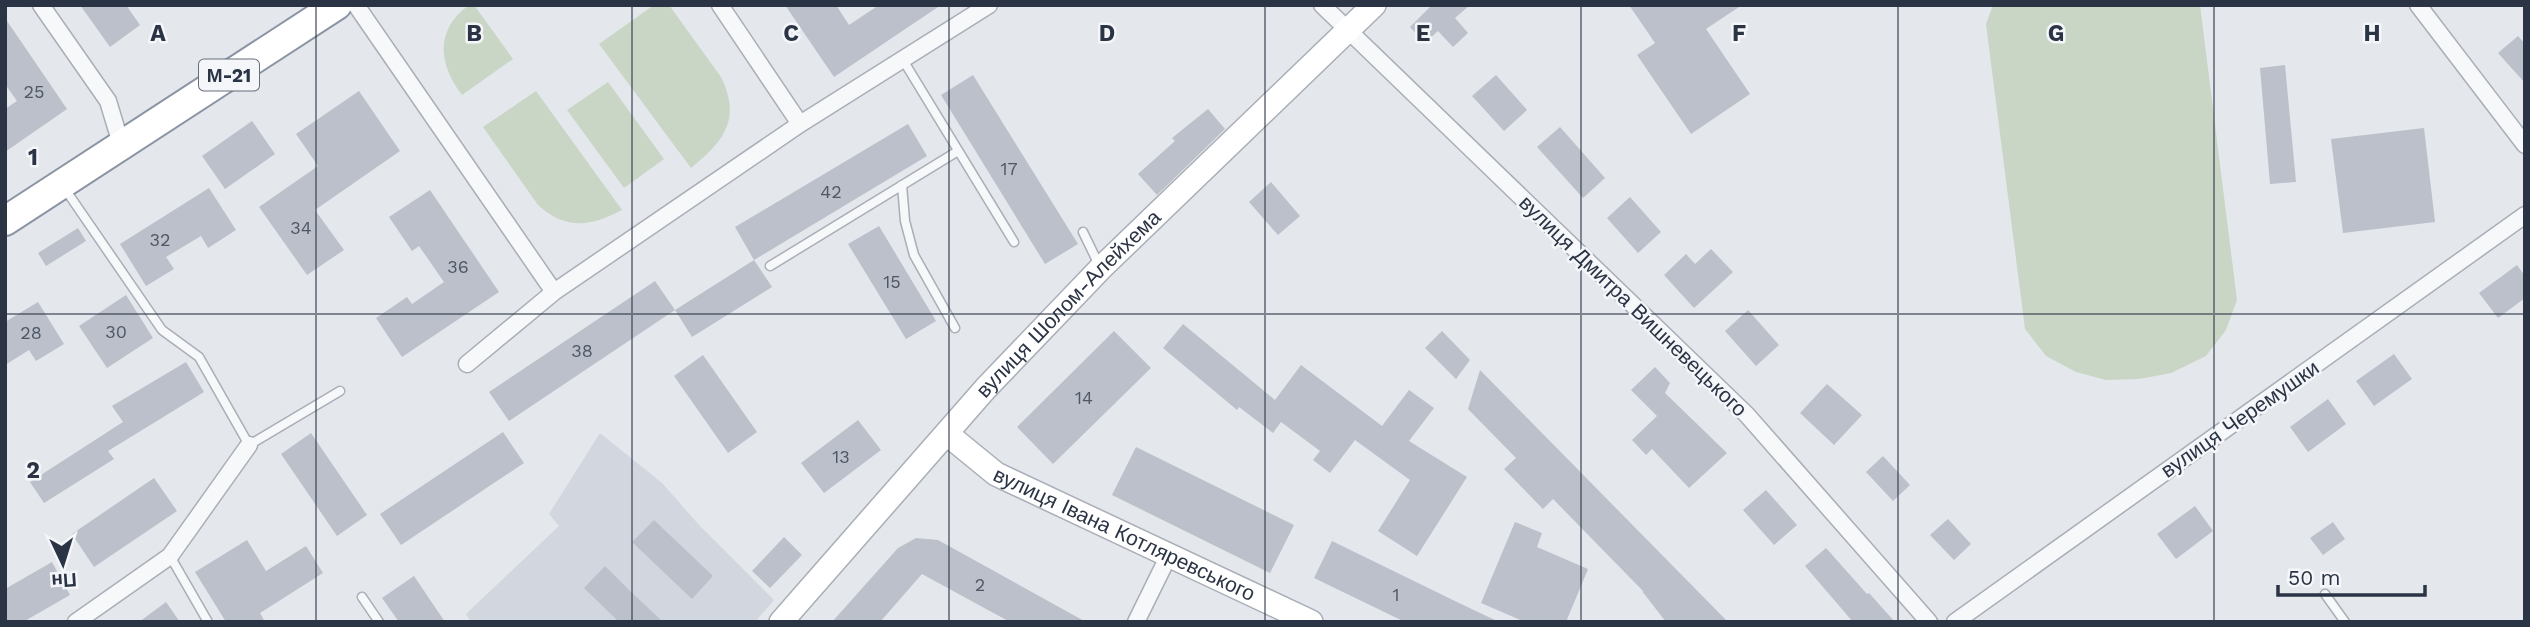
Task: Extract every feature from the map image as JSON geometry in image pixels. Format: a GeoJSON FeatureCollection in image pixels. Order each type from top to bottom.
{"type":"FeatureCollection","features":[{"type":"Feature","properties":{"kind":"highway","name":"М-21"},"geometry":{"type":"LineString","coordinates":[[5,221],[337,5]]}},
{"type":"Feature","properties":{"kind":"street"},"geometry":{"type":"LineString","coordinates":[[41,5],[108,101],[121,144]]}},
{"type":"Feature","properties":{"kind":"street"},"geometry":{"type":"LineString","coordinates":[[356,5],[554,292]]}},
{"type":"Feature","properties":{"kind":"street"},"geometry":{"type":"LineString","coordinates":[[720,5],[800,124]]}},
{"type":"Feature","properties":{"kind":"street"},"geometry":{"type":"LineString","coordinates":[[467,364],[554,292],[800,124],[989,5]]}},
{"type":"Feature","properties":{"kind":"street","name":"вулиця Дмитра Вишневецького"},"geometry":{"type":"LineString","coordinates":[[1322,5],[1747,415],[1928,622]]}},
{"type":"Feature","properties":{"kind":"street","name":"вулиця Шолом-Алейхема"},"geometry":{"type":"LineString","coordinates":[[781,622],[986,388],[1101,268],[1374,5]]}},
{"type":"Feature","properties":{"kind":"street"},"geometry":{"type":"LineString","coordinates":[[2418,5],[2525,145]]}},
{"type":"Feature","properties":{"kind":"street","name":"вулиця Черемушки"},"geometry":{"type":"LineString","coordinates":[[1955,622],[2525,215]]}},
{"type":"Feature","properties":{"kind":"street","name":"вулиця Івана Котляревського"},"geometry":{"type":"LineString","coordinates":[[947,434],[996,474],[1311,622]]}},
{"type":"Feature","properties":{"kind":"street"},"geometry":{"type":"LineString","coordinates":[[76,622],[170,556],[249,444]]}},
{"type":"Feature","properties":{"kind":"street"},"geometry":{"type":"LineString","coordinates":[[1136,622],[1168,555]]}},
{"type":"Feature","properties":{"kind":"lane"},"geometry":{"type":"LineString","coordinates":[[903,60],[1014,243]]}},
{"type":"Feature","properties":{"kind":"lane"},"geometry":{"type":"LineString","coordinates":[[770,266],[958,151]]}},
{"type":"Feature","properties":{"kind":"lane"},"geometry":{"type":"LineString","coordinates":[[62,184],[162,330],[199,357],[249,444],[340,391]]}},
{"type":"Feature","properties":{"kind":"lane"},"geometry":{"type":"LineString","coordinates":[[902,185],[905,221],[914,255],[955,328]]}},
{"type":"Feature","properties":{"kind":"lane"},"geometry":{"type":"LineString","coordinates":[[1083,232],[1101,268]]}},
{"type":"Feature","properties":{"kind":"lane"},"geometry":{"type":"LineString","coordinates":[[170,556],[208,622]]}},
{"type":"Feature","properties":{"kind":"lane"},"geometry":{"type":"LineString","coordinates":[[2325,594],[2346,622]]}},
{"type":"Feature","properties":{"kind":"lane"},"geometry":{"type":"LineString","coordinates":[[362,597],[379,622]]}},
{"type":"Feature","properties":{"kind":"shaded area"},"geometry":{"type":"Polygon","coordinates":[[[600,433],[662,483],[700,526],[774,600],[755,622],[471,622],[466,614],[559,526],[549,514],[600,433]]]}},
{"type":"Feature","properties":{"kind":"green space"},"geometry":{"type":"Polygon","coordinates":[[[469,5],[474,5],[513,59],[462,95],[448,72],[444,48],[450,25],[469,5]]]}},
{"type":"Feature","properties":{"kind":"green space"},"geometry":{"type":"Polygon","coordinates":[[[654,5],[669,5],[721,77],[727,92],[730,106],[726,129],[712,149],[691,168],[599,44],[654,5]]]}},
{"type":"Feature","properties":{"kind":"green space"},"geometry":{"type":"Polygon","coordinates":[[[1993,5],[2200,5],[2237,300],[2226,330],[2206,356],[2171,373],[2139,379],[2106,380],[2076,372],[2046,356],[2025,329],[1986,24],[1993,5]]]}},
{"type":"Feature","properties":{"kind":"green space"},"geometry":{"type":"Polygon","coordinates":[[[608,82],[664,159],[624,188],[567,110],[608,82]]]}},
{"type":"Feature","properties":{"kind":"green space"},"geometry":{"type":"Polygon","coordinates":[[[536,91],[622,210],[599,220],[579,223],[558,219],[538,205],[483,127],[536,91]]]}},
{"type":"Feature","properties":{"kind":"building"},"geometry":{"type":"Polygon","coordinates":[[[80,5],[126,5],[140,25],[110,47],[80,5]]]}},
{"type":"Feature","properties":{"kind":"building"},"geometry":{"type":"Polygon","coordinates":[[[785,5],[836,5],[849,25],[879,5],[941,5],[834,77],[785,5]]]}},
{"type":"Feature","properties":{"kind":"building"},"geometry":{"type":"Polygon","coordinates":[[[1432,5],[1470,5],[1455,18],[1468,33],[1453,47],[1438,31],[1425,43],[1410,27],[1432,5]]]}},
{"type":"Feature","properties":{"kind":"building"},"geometry":{"type":"Polygon","coordinates":[[[1629,5],[1742,5],[1706,29],[1750,94],[1691,134],[1637,55],[1655,43],[1629,5]]]}},
{"type":"Feature","properties":{"kind":"building"},"geometry":{"type":"Polygon","coordinates":[[[5,18],[67,109],[5,152],[5,109],[17,101],[5,84],[5,18]]]}},
{"type":"Feature","properties":{"kind":"building"},"geometry":{"type":"Polygon","coordinates":[[[2518,36],[2525,44],[2525,83],[2498,53],[2518,36]]]}},
{"type":"Feature","properties":{"kind":"building"},"geometry":{"type":"Polygon","coordinates":[[[2285,65],[2296,182],[2270,184],[2260,68],[2285,65]]]}},
{"type":"Feature","properties":{"kind":"building"},"geometry":{"type":"Polygon","coordinates":[[[973,75],[1078,244],[1045,264],[941,95],[973,75]]]}},
{"type":"Feature","properties":{"kind":"building"},"geometry":{"type":"Polygon","coordinates":[[[1496,75],[1527,110],[1504,131],[1472,96],[1496,75]]]}},
{"type":"Feature","properties":{"kind":"building"},"geometry":{"type":"Polygon","coordinates":[[[359,91],[400,151],[315,210],[344,250],[307,275],[259,207],[318,166],[296,134],[359,91]]]}},
{"type":"Feature","properties":{"kind":"building"},"geometry":{"type":"Polygon","coordinates":[[[1208,109],[1225,129],[1157,195],[1138,174],[1175,141],[1172,138],[1208,109]]]}},
{"type":"Feature","properties":{"kind":"building"},"geometry":{"type":"Polygon","coordinates":[[[252,121],[275,154],[225,189],[202,156],[252,121]]]}},
{"type":"Feature","properties":{"kind":"building"},"geometry":{"type":"Polygon","coordinates":[[[908,124],[927,156],[754,260],[735,227],[908,124]]]}},
{"type":"Feature","properties":{"kind":"building"},"geometry":{"type":"Polygon","coordinates":[[[1560,127],[1605,178],[1583,198],[1537,147],[1560,127]]]}},
{"type":"Feature","properties":{"kind":"building"},"geometry":{"type":"Polygon","coordinates":[[[2424,128],[2435,222],[2343,233],[2331,139],[2424,128]]]}},
{"type":"Feature","properties":{"kind":"building"},"geometry":{"type":"Polygon","coordinates":[[[1271,182],[1300,216],[1278,235],[1249,202],[1271,182]]]}},
{"type":"Feature","properties":{"kind":"building"},"geometry":{"type":"Polygon","coordinates":[[[209,188],[236,230],[208,248],[201,236],[166,257],[174,269],[146,286],[120,244],[209,188]]]}},
{"type":"Feature","properties":{"kind":"building"},"geometry":{"type":"Polygon","coordinates":[[[430,190],[499,292],[402,357],[376,318],[407,297],[412,304],[444,282],[419,246],[412,251],[389,217],[430,190]]]}},
{"type":"Feature","properties":{"kind":"building"},"geometry":{"type":"Polygon","coordinates":[[[1630,197],[1661,232],[1638,253],[1607,218],[1630,197]]]}},
{"type":"Feature","properties":{"kind":"building"},"geometry":{"type":"Polygon","coordinates":[[[879,226],[936,321],[906,339],[848,244],[879,226]]]}},
{"type":"Feature","properties":{"kind":"building"},"geometry":{"type":"Polygon","coordinates":[[[78,228],[86,241],[46,266],[38,253],[78,228]]]}},
{"type":"Feature","properties":{"kind":"building"},"geometry":{"type":"Polygon","coordinates":[[[1711,249],[1733,272],[1694,308],[1664,275],[1686,254],[1695,264],[1711,249]]]}},
{"type":"Feature","properties":{"kind":"building"},"geometry":{"type":"Polygon","coordinates":[[[754,260],[772,287],[692,337],[675,310],[754,260]]]}},
{"type":"Feature","properties":{"kind":"building"},"geometry":{"type":"Polygon","coordinates":[[[2517,265],[2525,276],[2525,298],[2498,318],[2479,293],[2517,265]]]}},
{"type":"Feature","properties":{"kind":"building"},"geometry":{"type":"Polygon","coordinates":[[[655,281],[675,310],[509,421],[489,392],[655,281]]]}},
{"type":"Feature","properties":{"kind":"building"},"geometry":{"type":"Polygon","coordinates":[[[126,295],[153,338],[107,368],[79,326],[126,295]]]}},
{"type":"Feature","properties":{"kind":"building"},"geometry":{"type":"Polygon","coordinates":[[[38,302],[64,344],[36,361],[29,350],[5,365],[5,322],[38,302]]]}},
{"type":"Feature","properties":{"kind":"building"},"geometry":{"type":"Polygon","coordinates":[[[1748,310],[1779,345],[1756,366],[1725,331],[1748,310]]]}},
{"type":"Feature","properties":{"kind":"building"},"geometry":{"type":"Polygon","coordinates":[[[1183,324],[1275,400],[1301,365],[1382,426],[1409,390],[1434,408],[1409,441],[1467,477],[1417,556],[1378,531],[1410,480],[1355,440],[1330,473],[1313,460],[1320,451],[1281,422],[1273,433],[1239,407],[1237,410],[1163,348],[1183,324]]]}},
{"type":"Feature","properties":{"kind":"building"},"geometry":{"type":"Polygon","coordinates":[[[1114,331],[1151,368],[1053,464],[1017,427],[1114,331]]]}},
{"type":"Feature","properties":{"kind":"building"},"geometry":{"type":"Polygon","coordinates":[[[1442,331],[1470,360],[1456,379],[1425,348],[1442,331]]]}},
{"type":"Feature","properties":{"kind":"building"},"geometry":{"type":"Polygon","coordinates":[[[2394,354],[2412,379],[2374,406],[2356,381],[2394,354]]]}},
{"type":"Feature","properties":{"kind":"building"},"geometry":{"type":"Polygon","coordinates":[[[703,355],[757,432],[728,453],[674,376],[703,355]]]}},
{"type":"Feature","properties":{"kind":"building"},"geometry":{"type":"Polygon","coordinates":[[[186,362],[204,392],[108,451],[114,459],[44,503],[30,482],[123,422],[112,406],[186,362]]]}},
{"type":"Feature","properties":{"kind":"building"},"geometry":{"type":"Polygon","coordinates":[[[1655,367],[1670,383],[1665,393],[1727,453],[1689,488],[1652,449],[1646,455],[1632,440],[1657,416],[1631,390],[1655,367]]]}},
{"type":"Feature","properties":{"kind":"building"},"geometry":{"type":"Polygon","coordinates":[[[1480,370],[1728,622],[1666,622],[1642,591],[1644,592],[1553,499],[1543,509],[1504,469],[1516,458],[1468,409],[1480,370]]]}},
{"type":"Feature","properties":{"kind":"building"},"geometry":{"type":"Polygon","coordinates":[[[1827,384],[1862,415],[1834,445],[1800,413],[1827,384]]]}},
{"type":"Feature","properties":{"kind":"building"},"geometry":{"type":"Polygon","coordinates":[[[2328,399],[2346,424],[2308,452],[2290,427],[2328,399]]]}},
{"type":"Feature","properties":{"kind":"building"},"geometry":{"type":"Polygon","coordinates":[[[858,420],[881,450],[824,493],[801,463],[858,420]]]}},
{"type":"Feature","properties":{"kind":"building"},"geometry":{"type":"Polygon","coordinates":[[[503,432],[524,463],[401,545],[380,514],[503,432]]]}},
{"type":"Feature","properties":{"kind":"building"},"geometry":{"type":"Polygon","coordinates":[[[311,433],[367,515],[337,536],[281,454],[311,433]]]}},
{"type":"Feature","properties":{"kind":"building"},"geometry":{"type":"Polygon","coordinates":[[[1136,447],[1294,525],[1270,573],[1112,495],[1136,447]]]}},
{"type":"Feature","properties":{"kind":"building"},"geometry":{"type":"Polygon","coordinates":[[[1883,456],[1910,485],[1893,501],[1866,472],[1883,456]]]}},
{"type":"Feature","properties":{"kind":"building"},"geometry":{"type":"Polygon","coordinates":[[[154,478],[177,511],[94,567],[72,534],[154,478]]]}},
{"type":"Feature","properties":{"kind":"building"},"geometry":{"type":"Polygon","coordinates":[[[1766,490],[1797,525],[1774,545],[1743,510],[1766,490]]]}},
{"type":"Feature","properties":{"kind":"building"},"geometry":{"type":"Polygon","coordinates":[[[2195,506],[2213,531],[2176,559],[2157,534],[2195,506]]]}},
{"type":"Feature","properties":{"kind":"building"},"geometry":{"type":"Polygon","coordinates":[[[1948,519],[1971,544],[1954,560],[1930,535],[1948,519]]]}},
{"type":"Feature","properties":{"kind":"building"},"geometry":{"type":"Polygon","coordinates":[[[654,520],[713,576],[692,599],[632,542],[654,520]]]}},
{"type":"Feature","properties":{"kind":"building"},"geometry":{"type":"Polygon","coordinates":[[[1515,522],[1542,533],[1537,547],[1588,569],[1566,622],[1525,622],[1481,603],[1515,522]]]}},
{"type":"Feature","properties":{"kind":"building"},"geometry":{"type":"Polygon","coordinates":[[[2333,522],[2345,539],[2323,555],[2310,538],[2333,522]]]}},
{"type":"Feature","properties":{"kind":"building"},"geometry":{"type":"Polygon","coordinates":[[[784,537],[802,555],[770,588],[752,571],[784,537]]]}},
{"type":"Feature","properties":{"kind":"building"},"geometry":{"type":"Polygon","coordinates":[[[916,538],[938,540],[1086,622],[1010,622],[922,574],[880,622],[832,622],[898,548],[916,538]]]}},
{"type":"Feature","properties":{"kind":"building"},"geometry":{"type":"Polygon","coordinates":[[[247,540],[266,571],[306,546],[323,573],[260,613],[265,622],[226,622],[195,572],[247,540]]]}},
{"type":"Feature","properties":{"kind":"building"},"geometry":{"type":"Polygon","coordinates":[[[1332,541],[1499,622],[1405,622],[1314,578],[1332,541]]]}},
{"type":"Feature","properties":{"kind":"building"},"geometry":{"type":"Polygon","coordinates":[[[1826,548],[1895,622],[1853,622],[1805,566],[1826,548]]]}},
{"type":"Feature","properties":{"kind":"building"},"geometry":{"type":"Polygon","coordinates":[[[52,562],[70,595],[23,622],[5,622],[5,589],[52,562]]]}},
{"type":"Feature","properties":{"kind":"building"},"geometry":{"type":"Polygon","coordinates":[[[605,566],[663,622],[619,622],[584,588],[605,566]]]}},
{"type":"Feature","properties":{"kind":"building"},"geometry":{"type":"Polygon","coordinates":[[[414,576],[445,622],[399,622],[382,598],[414,576]]]}},
{"type":"Feature","properties":{"kind":"building"},"geometry":{"type":"Polygon","coordinates":[[[166,602],[180,622],[139,622],[166,602]]]}}]}
